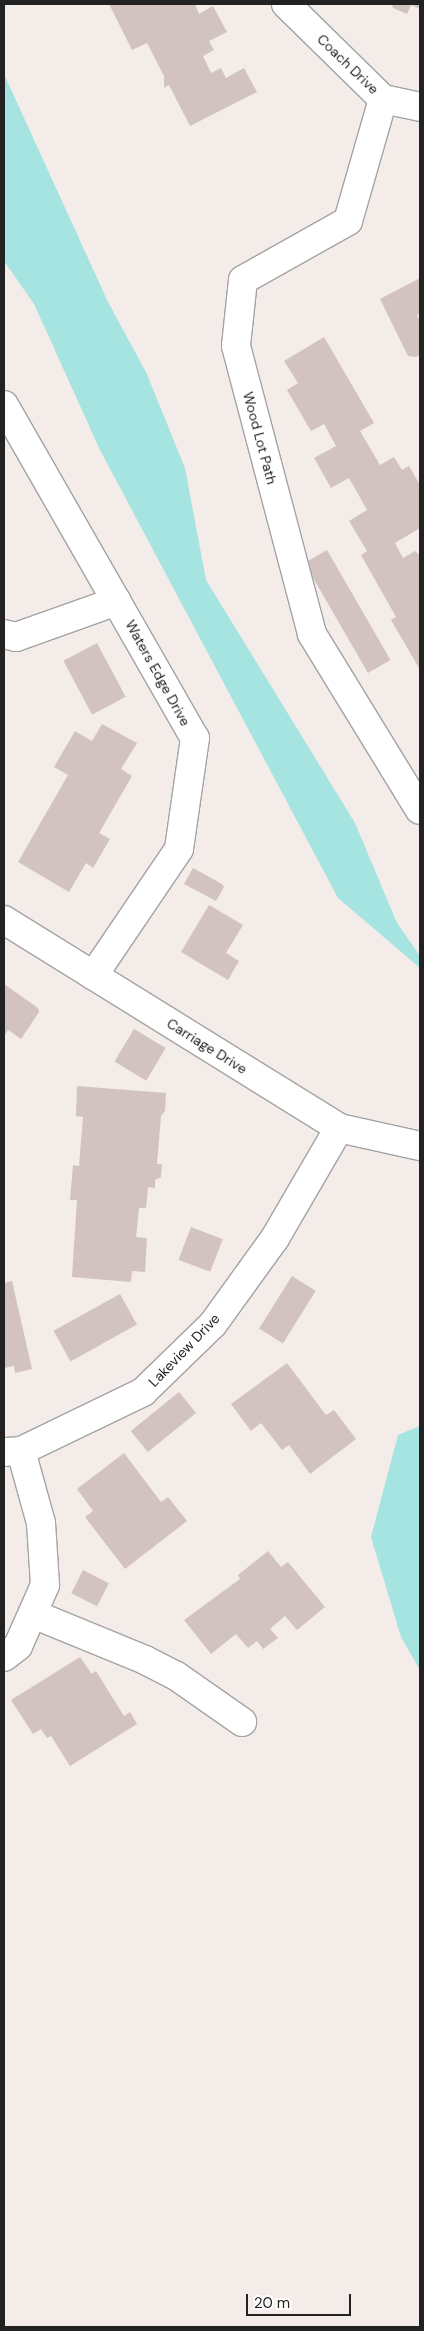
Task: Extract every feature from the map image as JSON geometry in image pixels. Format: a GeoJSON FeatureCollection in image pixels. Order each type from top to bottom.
{"type":"FeatureCollection","features":[{"type":"Feature","properties":{"kind":"street","name":"Coach Drive"},"geometry":{"type":"LineString","coordinates":[[286,4],[383,99],[420,107]]}},
{"type":"Feature","properties":{"kind":"street","name":"Wood Lot Path"},"geometry":{"type":"LineString","coordinates":[[383,99],[348,221],[243,280],[236,346],[312,634],[420,810]]}},
{"type":"Feature","properties":{"kind":"street","name":"Waters Edge Drive"},"geometry":{"type":"LineString","coordinates":[[4,405],[194,738],[179,848],[93,976]]}},
{"type":"Feature","properties":{"kind":"street"},"geometry":{"type":"LineString","coordinates":[[4,634],[16,638],[117,601]]}},
{"type":"Feature","properties":{"kind":"street","name":"Carriage Drive"},"geometry":{"type":"LineString","coordinates":[[4,920],[340,1128],[420,1146]]}},
{"type":"Feature","properties":{"kind":"street","name":"Lakeview Drive"},"geometry":{"type":"LineString","coordinates":[[12,1451],[143,1392],[213,1324],[275,1238],[340,1128]]}},
{"type":"Feature","properties":{"kind":"street"},"geometry":{"type":"LineString","coordinates":[[4,1657],[18,1646],[45,1584],[41,1523],[12,1451]]}},
{"type":"Feature","properties":{"kind":"street"},"geometry":{"type":"LineString","coordinates":[[32,1614],[96,1637],[167,1671],[242,1722]]}},
{"type":"Feature","properties":{"kind":"water"},"geometry":{"type":"Polygon","coordinates":[[[4,74],[108,302],[146,372],[185,468],[206,580],[355,823],[397,923],[420,956],[420,968],[338,898],[100,450],[34,304],[4,261],[4,74]]]}},
{"type":"Feature","properties":{"kind":"water"},"geometry":{"type":"Polygon","coordinates":[[[420,1426],[420,1670],[401,1637],[371,1537],[398,1435],[420,1426]]]}},
{"type":"Feature","properties":{"kind":"building"},"geometry":{"type":"Polygon","coordinates":[[[109,4],[195,4],[199,14],[213,6],[227,32],[209,41],[214,50],[203,56],[211,73],[221,68],[226,78],[244,68],[257,92],[190,126],[169,85],[164,88],[164,76],[147,43],[132,50],[109,4]]]}},
{"type":"Feature","properties":{"kind":"building"},"geometry":{"type":"Polygon","coordinates":[[[392,4],[420,4],[420,9],[411,5],[407,14],[393,8],[392,4]]]}},
{"type":"Feature","properties":{"kind":"building"},"geometry":{"type":"Polygon","coordinates":[[[420,278],[420,313],[417,315],[420,321],[420,355],[416,357],[408,356],[380,299],[420,278]]]}},
{"type":"Feature","properties":{"kind":"building"},"geometry":{"type":"Polygon","coordinates":[[[324,337],[374,423],[360,431],[380,465],[394,457],[402,470],[409,466],[420,485],[420,528],[395,543],[403,558],[415,551],[420,556],[419,668],[391,620],[396,617],[361,555],[367,551],[349,521],[367,510],[349,478],[331,488],[314,458],[336,446],[324,424],[311,431],[287,390],[298,383],[284,361],[324,337]]]}},
{"type":"Feature","properties":{"kind":"building"},"geometry":{"type":"Polygon","coordinates":[[[327,550],[390,660],[368,673],[304,563],[327,550]]]}},
{"type":"Feature","properties":{"kind":"building"},"geometry":{"type":"Polygon","coordinates":[[[97,643],[126,697],[92,715],[63,661],[97,643]]]}},
{"type":"Feature","properties":{"kind":"building"},"geometry":{"type":"Polygon","coordinates":[[[102,724],[137,743],[121,769],[132,776],[99,833],[110,839],[93,868],[86,863],[69,892],[18,862],[68,775],[54,767],[75,731],[92,741],[102,724]]]}},
{"type":"Feature","properties":{"kind":"building"},"geometry":{"type":"Polygon","coordinates":[[[193,868],[222,884],[224,887],[216,901],[184,884],[193,868]]]}},
{"type":"Feature","properties":{"kind":"building"},"geometry":{"type":"Polygon","coordinates":[[[209,905],[243,925],[226,953],[239,961],[228,980],[181,952],[209,905]]]}},
{"type":"Feature","properties":{"kind":"building"},"geometry":{"type":"Polygon","coordinates":[[[4,984],[38,1008],[39,1012],[21,1039],[8,1030],[4,1036],[4,984]]]}},
{"type":"Feature","properties":{"kind":"building"},"geometry":{"type":"Polygon","coordinates":[[[134,1029],[166,1048],[146,1081],[114,1062],[134,1029]]]}},
{"type":"Feature","properties":{"kind":"building"},"geometry":{"type":"Polygon","coordinates":[[[77,1086],[166,1093],[165,1111],[161,1116],[157,1164],[162,1164],[161,1177],[155,1180],[155,1188],[148,1187],[146,1208],[139,1208],[136,1237],[147,1238],[145,1272],[132,1271],[131,1282],[72,1277],[77,1200],[70,1200],[73,1165],[79,1166],[83,1117],[76,1116],[77,1086]]]}},
{"type":"Feature","properties":{"kind":"building"},"geometry":{"type":"Polygon","coordinates":[[[191,1227],[223,1239],[210,1272],[178,1260],[191,1227]]]}},
{"type":"Feature","properties":{"kind":"building"},"geometry":{"type":"Polygon","coordinates":[[[292,1276],[316,1291],[283,1343],[259,1329],[292,1276]]]}},
{"type":"Feature","properties":{"kind":"building"},"geometry":{"type":"Polygon","coordinates":[[[12,1281],[32,1369],[15,1373],[14,1366],[4,1368],[4,1283],[12,1281]]]}},
{"type":"Feature","properties":{"kind":"building"},"geometry":{"type":"Polygon","coordinates":[[[120,1294],[137,1325],[70,1361],[54,1331],[120,1294]]]}},
{"type":"Feature","properties":{"kind":"building"},"geometry":{"type":"Polygon","coordinates":[[[287,1363],[326,1415],[334,1410],[356,1439],[310,1474],[289,1445],[282,1450],[261,1423],[251,1431],[231,1404],[287,1363]]]}},
{"type":"Feature","properties":{"kind":"building"},"geometry":{"type":"Polygon","coordinates":[[[179,1392],[196,1413],[148,1452],[131,1431],[179,1392]]]}},
{"type":"Feature","properties":{"kind":"building"},"geometry":{"type":"Polygon","coordinates":[[[124,1453],[161,1502],[168,1497],[187,1521],[125,1569],[85,1517],[93,1511],[77,1489],[124,1453]]]}},
{"type":"Feature","properties":{"kind":"building"},"geometry":{"type":"Polygon","coordinates":[[[268,1551],[281,1567],[288,1562],[325,1607],[297,1630],[285,1616],[270,1629],[278,1638],[263,1649],[257,1641],[248,1648],[236,1634],[211,1654],[184,1620],[240,1579],[238,1575],[268,1551]]]}},
{"type":"Feature","properties":{"kind":"building"},"geometry":{"type":"Polygon","coordinates":[[[83,1570],[109,1583],[97,1606],[71,1593],[83,1570]]]}},
{"type":"Feature","properties":{"kind":"building"},"geometry":{"type":"Polygon","coordinates":[[[80,1657],[92,1674],[96,1671],[124,1716],[130,1712],[137,1724],[70,1766],[51,1736],[47,1738],[41,1729],[33,1734],[11,1700],[80,1657]]]}}]}
